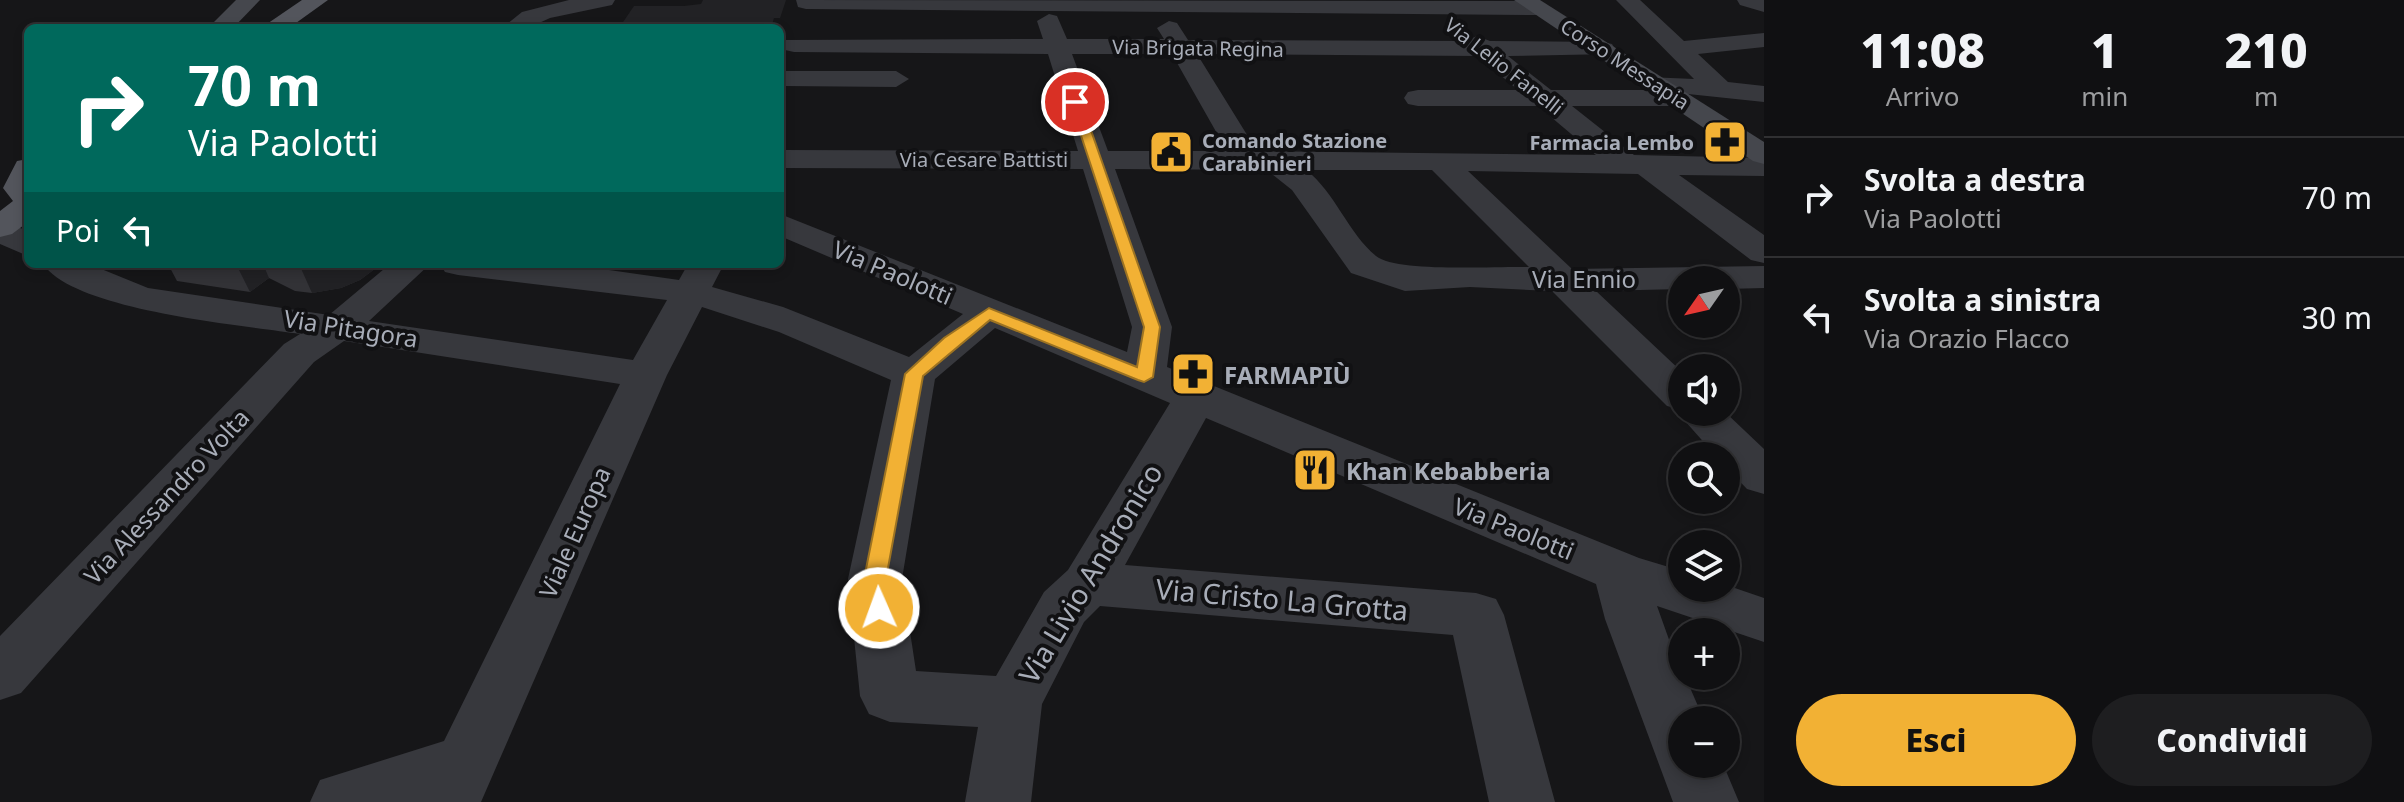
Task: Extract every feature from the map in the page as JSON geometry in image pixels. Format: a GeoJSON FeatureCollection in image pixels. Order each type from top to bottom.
{"type":"FeatureCollection","features":[{"type":"Feature","properties":{"kind":"main road"},"geometry":{"type":"LineString","coordinates":[[279,24],[317,0]]}},
{"type":"Feature","properties":{"kind":"main road"},"geometry":{"type":"LineString","coordinates":[[0,228],[24,209]]}},
{"type":"Feature","properties":{"kind":"street"},"geometry":{"type":"LineString","coordinates":[[224,24],[249,0]]}},
{"type":"Feature","properties":{"kind":"street"},"geometry":{"type":"LineString","coordinates":[[517,24],[540,14],[604,0]]}},
{"type":"Feature","properties":{"kind":"street"},"geometry":{"type":"LineString","coordinates":[[594,24],[611,0]]}},
{"type":"Feature","properties":{"kind":"street"},"geometry":{"type":"LineString","coordinates":[[1627,0],[1720,89]]}},
{"type":"Feature","properties":{"kind":"street"},"geometry":{"type":"LineString","coordinates":[[1748,0],[1764,5]]}},
{"type":"Feature","properties":{"kind":"street"},"geometry":{"type":"LineString","coordinates":[[784,78],[806,1],[1531,4]]}},
{"type":"Feature","properties":{"kind":"street"},"geometry":{"type":"LineString","coordinates":[[1042,2],[1152,327],[1144,377]]}},
{"type":"Feature","properties":{"kind":"street"},"geometry":{"type":"LineString","coordinates":[[1152,2],[1260,160]]}},
{"type":"Feature","properties":{"kind":"street"},"geometry":{"type":"LineString","coordinates":[[1312,3],[1405,83],[1450,144],[1565,280],[1668,382]]}},
{"type":"Feature","properties":{"kind":"street","name":"Via Lelio Fanelli"},"geometry":{"type":"LineString","coordinates":[[1422,4],[1637,165],[1764,252]]}},
{"type":"Feature","properties":{"kind":"street","name":"Corso Messapia"},"geometry":{"type":"LineString","coordinates":[[1531,4],[1764,155]]}},
{"type":"Feature","properties":{"kind":"street"},"geometry":{"type":"LineString","coordinates":[[1678,49],[1762,42]]}},
{"type":"Feature","properties":{"kind":"street","name":"Via Brigata Regina"},"geometry":{"type":"LineString","coordinates":[[794,45],[1603,49]]}},
{"type":"Feature","properties":{"kind":"street"},"geometry":{"type":"LineString","coordinates":[[784,84],[896,79]]}},
{"type":"Feature","properties":{"kind":"street"},"geometry":{"type":"LineString","coordinates":[[1405,83],[1545,96],[1720,89],[1764,94]]}},
{"type":"Feature","properties":{"kind":"street","name":"Via Cesare Battisti"},"geometry":{"type":"LineString","coordinates":[[784,159],[1260,160],[1450,144],[1637,165],[1764,167]]}},
{"type":"Feature","properties":{"kind":"street","name":"Via Ennio"},"geometry":{"type":"LineString","coordinates":[[1260,160],[1303,183],[1364,265],[1405,280],[1470,276],[1565,280],[1764,277]]}},
{"type":"Feature","properties":{"kind":"street","name":"Via Paolotti"},"geometry":{"type":"LineString","coordinates":[[784,226],[1620,572],[1764,620]]}},
{"type":"Feature","properties":{"kind":"street"},"geometry":{"type":"LineString","coordinates":[[0,228],[24,243]]}},
{"type":"Feature","properties":{"kind":"street","name":"Via Pitagora"},"geometry":{"type":"LineString","coordinates":[[68,268],[91,280],[141,298],[646,375]]}},
{"type":"Feature","properties":{"kind":"street","name":"Via Alessandro Volta"},"geometry":{"type":"LineString","coordinates":[[1,673],[299,353],[339,326],[407,268]]}},
{"type":"Feature","properties":{"kind":"street"},"geometry":{"type":"LineString","coordinates":[[526,268],[697,278],[799,327],[914,374]]}},
{"type":"Feature","properties":{"kind":"street","name":"Viale Europa"},"geometry":{"type":"LineString","coordinates":[[457,782],[646,375],[697,278]]}},
{"type":"Feature","properties":{"kind":"street"},"geometry":{"type":"LineString","coordinates":[[989,313],[914,374],[875,579],[890,696],[1012,703]]}},
{"type":"Feature","properties":{"kind":"street","name":"Via Livio Andronico"},"geometry":{"type":"LineString","coordinates":[[998,802],[1012,703],[1064,607],[1087,585],[1195,398]]}},
{"type":"Feature","properties":{"kind":"street"},"geometry":{"type":"LineString","coordinates":[[1713,426],[1764,477]]}},
{"type":"Feature","properties":{"kind":"street"},"geometry":{"type":"LineString","coordinates":[[1620,572],[1633,619],[1668,706]]}},
{"type":"Feature","properties":{"kind":"street","name":"Via Cristo La Grotta"},"geometry":{"type":"LineString","coordinates":[[1087,585],[1164,588],[1476,615],[1522,802]]}},
{"type":"Feature","properties":{"kind":"street"},"geometry":{"type":"LineString","coordinates":[[1697,778],[1706,802]]}},
{"type":"Feature","properties":{"kind":"street"},"geometry":{"type":"LineString","coordinates":[[343,802],[457,782]]}},
{"type":"Feature","properties":{"kind":"shaded area"},"geometry":{"type":"Polygon","coordinates":[[[703,0],[786,0],[780,18],[774,18],[772,24],[622,24],[634,6],[701,4],[703,0]]]}},
{"type":"Feature","properties":{"kind":"place","name":"Farmacia Lembo"},"geometry":{"type":"Point","coordinates":[1725,142]}},
{"type":"Feature","properties":{"kind":"place","name":"Comando Stazione Carabinieri"},"geometry":{"type":"Point","coordinates":[1171,152]}},
{"type":"Feature","properties":{"kind":"place","name":"FARMAPIÙ"},"geometry":{"type":"Point","coordinates":[1193,374]}},
{"type":"Feature","properties":{"kind":"place","name":"Khan Kebabberia"},"geometry":{"type":"Point","coordinates":[1315,470]}},
{"type":"Feature","properties":{"kind":"route"},"geometry":{"type":"LineString","coordinates":[[879,608],[875,579],[914,374],[950,342],[989,313],[1144,377],[1152,327],[1075,102]]}}]}
